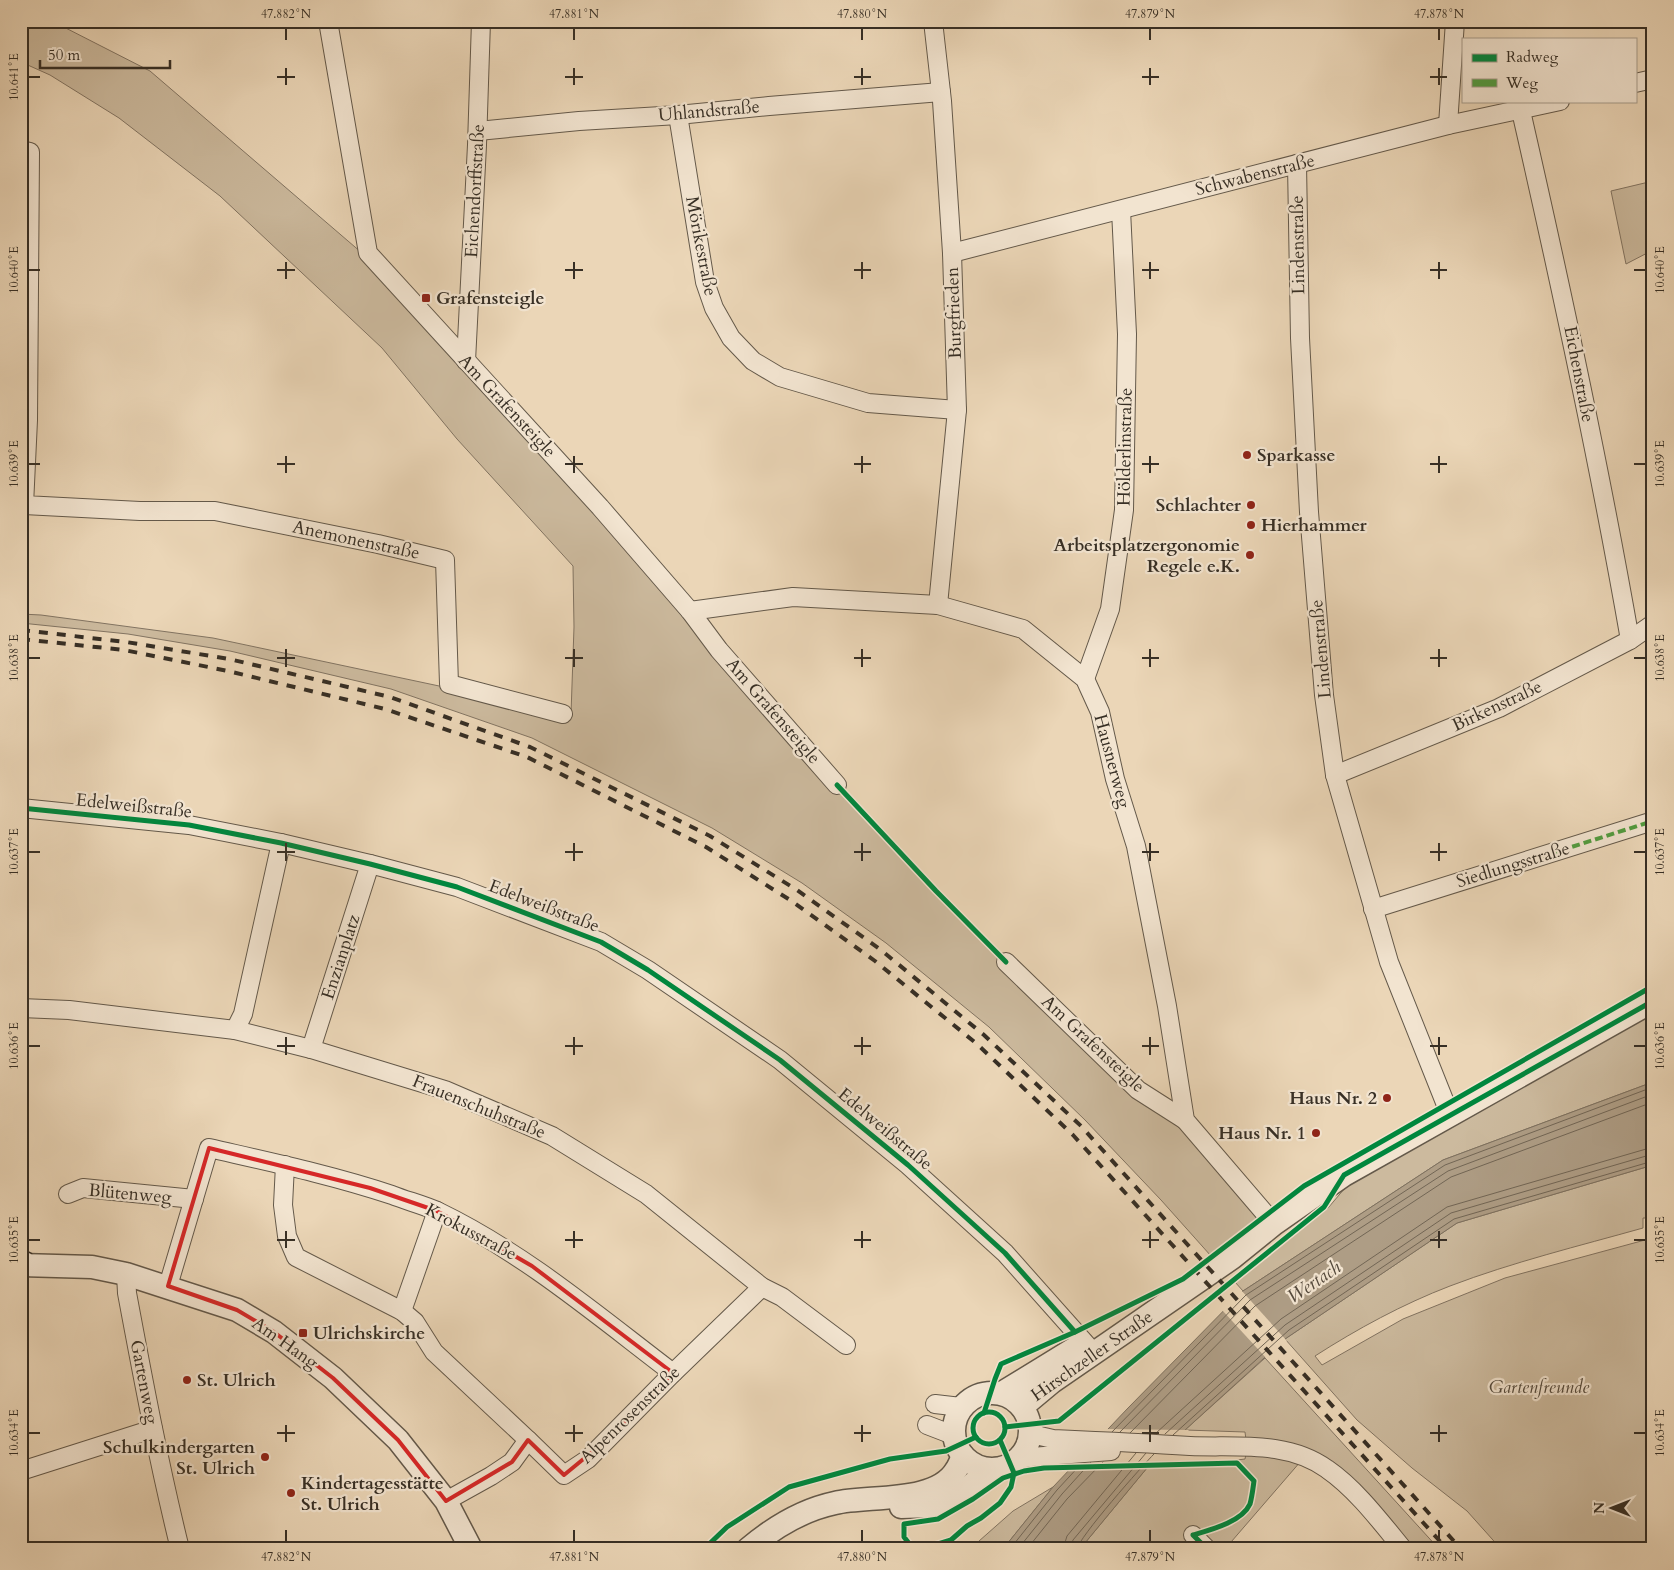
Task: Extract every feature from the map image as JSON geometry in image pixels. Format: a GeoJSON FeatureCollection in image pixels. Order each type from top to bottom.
{"type":"FeatureCollection","features":[{"type":"Feature","properties":{"kind":"street","name":"Am Grafensteigle"},"geometry":{"type":"LineString","coordinates":[[328,21],[368,253],[600,507],[690,611],[719,650],[837,784]]}},
{"type":"Feature","properties":{"kind":"street","name":"Eichendorffstraße"},"geometry":{"type":"LineString","coordinates":[[466,361],[478,132],[481,21]]}},
{"type":"Feature","properties":{"kind":"street","name":"Burgfrieden"},"geometry":{"type":"LineString","coordinates":[[933,21],[941,92],[952,253],[957,410],[938,605]]}},
{"type":"Feature","properties":{"kind":"street"},"geometry":{"type":"LineString","coordinates":[[1448,126],[1455,21]]}},
{"type":"Feature","properties":{"kind":"street"},"geometry":{"type":"LineString","coordinates":[[1636,83],[1653,79]]}},
{"type":"Feature","properties":{"kind":"street","name":"Uhlandstraße"},"geometry":{"type":"LineString","coordinates":[[478,132],[579,121],[678,115],[941,92]]}},
{"type":"Feature","properties":{"kind":"street","name":"Schwabenstraße"},"geometry":{"type":"LineString","coordinates":[[952,253],[1448,126],[1556,102]]}},
{"type":"Feature","properties":{"kind":"street","name":"Eichenstraße"},"geometry":{"type":"LineString","coordinates":[[1521,110],[1558,274],[1608,515],[1630,640]]}},
{"type":"Feature","properties":{"kind":"street","name":"Mörikestraße"},"geometry":{"type":"LineString","coordinates":[[678,115],[705,282],[714,308],[731,338],[753,361],[780,378],[868,403],[957,410]]}},
{"type":"Feature","properties":{"kind":"street"},"geometry":{"type":"LineString","coordinates":[[21,150],[30,152],[24,420]]}},
{"type":"Feature","properties":{"kind":"street","name":"Lindenstraße"},"geometry":{"type":"LineString","coordinates":[[1297,164],[1300,338],[1309,512],[1324,695],[1335,775],[1389,962],[1450,1115]]}},
{"type":"Feature","properties":{"kind":"street","name":"Hölderlinstraße"},"geometry":{"type":"LineString","coordinates":[[1085,680],[1110,609],[1124,510],[1126,334],[1121,210]]}},
{"type":"Feature","properties":{"kind":"street","name":"Anemonenstraße"},"geometry":{"type":"LineString","coordinates":[[24,420],[24,505],[140,511],[215,511],[368,542],[445,560],[449,684],[563,714]]}},
{"type":"Feature","properties":{"kind":"street","name":"Hausnerweg"},"geometry":{"type":"LineString","coordinates":[[690,611],[793,598],[938,605],[1023,629],[1085,680],[1100,712],[1115,779],[1136,846],[1167,1006],[1185,1120]]}},
{"type":"Feature","properties":{"kind":"street","name":"Birkenstraße"},"geometry":{"type":"LineString","coordinates":[[1335,775],[1498,708],[1630,640],[1653,624]]}},
{"type":"Feature","properties":{"kind":"street","name":"Edelweißstraße"},"geometry":{"type":"LineString","coordinates":[[21,808],[189,825],[281,843],[457,887],[601,942],[656,976],[780,1060],[908,1165],[1005,1253],[1089,1347]]}},
{"type":"Feature","properties":{"kind":"street","name":"Siedlungsstraße"},"geometry":{"type":"LineString","coordinates":[[1373,909],[1653,821]]}},
{"type":"Feature","properties":{"kind":"street"},"geometry":{"type":"LineString","coordinates":[[235,1030],[242,1014],[281,843]]}},
{"type":"Feature","properties":{"kind":"street","name":"Enzianplatz"},"geometry":{"type":"LineString","coordinates":[[311,1049],[370,864]]}},
{"type":"Feature","properties":{"kind":"street","name":"Am Grafensteigle"},"geometry":{"type":"LineString","coordinates":[[1006,962],[1138,1090],[1185,1120]]}},
{"type":"Feature","properties":{"kind":"street","name":"Hirschzeller Straße"},"geometry":{"type":"LineString","coordinates":[[1002,1393],[1046,1376],[1089,1347],[1163,1307],[1232,1258],[1274,1224],[1344,1175],[1653,1001]]}},
{"type":"Feature","properties":{"kind":"street","name":"Frauenschuhstraße"},"geometry":{"type":"LineString","coordinates":[[21,1008],[69,1010],[235,1030],[311,1049],[445,1090],[552,1136],[646,1194],[762,1287],[782,1297],[846,1345]]}},
{"type":"Feature","properties":{"kind":"street"},"geometry":{"type":"LineString","coordinates":[[1185,1120],[1274,1224]]}},
{"type":"Feature","properties":{"kind":"street","name":"Krokusstraße"},"geometry":{"type":"LineString","coordinates":[[208,1148],[285,1165],[370,1188],[437,1211],[489,1238],[532,1266],[673,1373]]}},
{"type":"Feature","properties":{"kind":"street","name":"Blütenweg"},"geometry":{"type":"LineString","coordinates":[[168,1286],[208,1148]]}},
{"type":"Feature","properties":{"kind":"street"},"geometry":{"type":"LineString","coordinates":[[285,1165],[283,1205],[287,1236],[296,1257],[402,1311],[414,1322],[434,1352],[528,1440],[512,1462],[492,1476],[446,1501]]}},
{"type":"Feature","properties":{"kind":"street","name":"Blütenweg"},"geometry":{"type":"LineString","coordinates":[[68,1194],[83,1188],[194,1199]]}},
{"type":"Feature","properties":{"kind":"street"},"geometry":{"type":"LineString","coordinates":[[402,1311],[437,1211]]}},
{"type":"Feature","properties":{"kind":"street","name":"Am Hang"},"geometry":{"type":"LineString","coordinates":[[22,1264],[92,1267],[126,1274],[168,1286],[237,1310],[274,1332],[333,1378],[398,1440],[446,1501],[471,1549]]}},
{"type":"Feature","properties":{"kind":"street","name":"Gartenweg"},"geometry":{"type":"LineString","coordinates":[[126,1274],[127,1293],[153,1429],[166,1494],[180,1549]]}},
{"type":"Feature","properties":{"kind":"street","name":"Alpenrosenstraße"},"geometry":{"type":"LineString","coordinates":[[528,1440],[564,1475],[588,1460],[673,1373],[762,1287]]}},
{"type":"Feature","properties":{"kind":"street","name":"Hirschzeller Straße"},"geometry":{"type":"LineString","coordinates":[[1022,1407],[1046,1376]]}},
{"type":"Feature","properties":{"kind":"street"},"geometry":{"type":"LineString","coordinates":[[996,1469],[978,1467],[963,1456],[955,1443],[953,1425],[961,1407],[968,1400],[984,1393],[1002,1393],[1022,1407],[1030,1423],[1030,1431],[1029,1442],[1018,1459]]}},
{"type":"Feature","properties":{"kind":"street"},"geometry":{"type":"LineString","coordinates":[[935,1404],[961,1407]]}},
{"type":"Feature","properties":{"kind":"street"},"geometry":{"type":"LineString","coordinates":[[928,1425],[953,1435]]}},
{"type":"Feature","properties":{"kind":"street"},"geometry":{"type":"LineString","coordinates":[[21,1471],[153,1429]]}},
{"type":"Feature","properties":{"kind":"street"},"geometry":{"type":"LineString","coordinates":[[1030,1431],[1053,1439],[1197,1446],[1246,1446],[1285,1450],[1305,1456],[1327,1469],[1350,1488],[1403,1549]]}},
{"type":"Feature","properties":{"kind":"street"},"geometry":{"type":"LineString","coordinates":[[748,1549],[782,1523],[803,1513],[837,1502],[895,1496],[940,1495],[957,1497],[979,1478],[1018,1459],[1046,1455],[1197,1446]]}},
{"type":"Feature","properties":{"kind":"street"},"geometry":{"type":"LineString","coordinates":[[940,1495],[963,1456]]}},
{"type":"Feature","properties":{"kind":"street"},"geometry":{"type":"LineString","coordinates":[[1192,1535],[1207,1549]]}},
{"type":"Feature","properties":{"kind":"highlighted area"},"geometry":{"type":"Polygon","coordinates":[[[209,1148],[370,1188],[437,1211],[532,1266],[673,1373],[609,1438],[564,1475],[528,1440],[512,1462],[446,1501],[398,1440],[333,1378],[274,1332],[237,1310],[168,1286],[209,1148]]]}},
{"type":"Feature","properties":{"kind":"green space"},"geometry":{"type":"Polygon","coordinates":[[[21,21],[52,21],[150,71],[362,253],[474,383],[593,512],[807,755],[934,892],[1023,984],[1183,1123],[1260,1215],[1211,1256],[1085,1120],[989,1027],[886,943],[802,883],[712,828],[532,738],[391,689],[230,651],[128,634],[21,623],[21,614],[41,615],[213,638],[571,714],[574,627],[573,566],[457,439],[382,348],[220,196],[119,118],[50,75],[21,62],[21,21]]]}},
{"type":"Feature","properties":{"kind":"green space"},"geometry":{"type":"Polygon","coordinates":[[[1653,181],[1653,250],[1626,264],[1611,191],[1653,181]]]}},
{"type":"Feature","properties":{"kind":"green space"},"geometry":{"type":"Polygon","coordinates":[[[1653,1010],[1653,1082],[1443,1160],[1243,1291],[1235,1282],[1328,1208],[1351,1181],[1653,1010]]]}},
{"type":"Feature","properties":{"kind":"green space","name":"Gartenfreunde"},"geometry":{"type":"Polygon","coordinates":[[[1653,1165],[1653,1218],[1643,1218],[1643,1228],[1522,1262],[1450,1286],[1381,1318],[1315,1356],[1322,1365],[1403,1319],[1505,1278],[1645,1240],[1653,1240],[1653,1549],[1501,1549],[1467,1511],[1412,1468],[1357,1420],[1285,1339],[1457,1223],[1653,1165]]]}},
{"type":"Feature","properties":{"kind":"green space"},"geometry":{"type":"Polygon","coordinates":[[[1265,1358],[1439,1549],[1410,1549],[1354,1484],[1246,1440],[1245,1432],[1185,1430],[1265,1358]]]}},
{"type":"Feature","properties":{"kind":"green space"},"geometry":{"type":"Polygon","coordinates":[[[1246,1454],[1301,1461],[1225,1549],[1080,1549],[1147,1468],[1236,1465],[1237,1460],[1245,1459],[1246,1454]]]}},
{"type":"Feature","properties":{"kind":"green space"},"geometry":{"type":"Polygon","coordinates":[[[1053,1487],[1003,1549],[970,1549],[1013,1511],[1053,1487]]]}},
{"type":"Feature","properties":{"kind":"water","name":"Wertach"},"geometry":{"type":"Polygon","coordinates":[[[1653,1082],[1653,1165],[1457,1223],[1285,1339],[1185,1430],[1147,1468],[1080,1549],[1003,1549],[1053,1487],[1243,1291],[1443,1160],[1653,1082]]]}},
{"type":"Feature","properties":{"kind":"pier"},"geometry":{"type":"Polygon","coordinates":[[[1241,1290],[1287,1341],[1267,1359],[1222,1310],[1241,1290]]]}},
{"type":"Feature","properties":{"kind":"pier"},"geometry":{"type":"Polygon","coordinates":[[[1104,1429],[1189,1430],[1151,1468],[1064,1471],[1104,1429]]]}},
{"type":"Feature","properties":{"kind":"railway"},"geometry":{"type":"LineString","coordinates":[[21,630],[126,642],[229,659],[390,697],[530,747],[710,836],[797,890],[881,950],[984,1035],[1081,1126],[1461,1549]]}},
{"type":"Feature","properties":{"kind":"railway"},"geometry":{"type":"LineString","coordinates":[[21,639],[124,650],[228,671],[385,709],[527,757],[706,847],[790,900],[875,961],[977,1044],[1073,1135],[1447,1549]]}},
{"type":"Feature","properties":{"kind":"marked path"},"geometry":{"type":"LineString","coordinates":[[1515,865],[1653,821]]}},
{"type":"Feature","properties":{"kind":"cycle path"},"geometry":{"type":"LineString","coordinates":[[837,785],[936,891],[1006,962]]}},
{"type":"Feature","properties":{"kind":"cycle path"},"geometry":{"type":"LineString","coordinates":[[21,808],[189,825],[281,843],[457,887],[601,942],[648,970],[780,1060],[908,1165],[1005,1253],[1075,1332]]}},
{"type":"Feature","properties":{"kind":"cycle path"},"geometry":{"type":"LineString","coordinates":[[984,1413],[1001,1364],[1075,1332],[1183,1279],[1304,1186],[1653,986]]}},
{"type":"Feature","properties":{"kind":"cycle path"},"geometry":{"type":"LineString","coordinates":[[1005,1427],[1059,1421],[1324,1207],[1344,1175],[1653,1001]]}},
{"type":"Feature","properties":{"kind":"cycle path"},"geometry":{"type":"LineString","coordinates":[[989,1412],[995,1413],[1000,1417],[1004,1422],[1005,1428],[1004,1434],[1000,1439],[995,1443],[989,1444],[983,1443],[978,1439],[974,1434],[973,1428],[974,1422],[978,1417],[983,1413],[989,1412]]}},
{"type":"Feature","properties":{"kind":"cycle path"},"geometry":{"type":"LineString","coordinates":[[704,1549],[727,1527],[789,1487],[890,1459],[946,1451],[976,1437]]}},
{"type":"Feature","properties":{"kind":"cycle path"},"geometry":{"type":"LineString","coordinates":[[1000,1440],[1014,1473],[1011,1487],[1000,1503],[967,1526],[951,1540],[922,1549],[911,1546],[904,1537],[904,1524],[938,1519],[973,1499],[1003,1478],[1024,1471],[1044,1468],[1237,1463],[1254,1481],[1250,1504],[1240,1516],[1233,1520],[1216,1528],[1193,1535],[1207,1549]]}},
{"type":"Feature","properties":{"kind":"place","name":"Grafensteigle"},"geometry":{"type":"Point","coordinates":[426,298]}},
{"type":"Feature","properties":{"kind":"place","name":"Sparkasse"},"geometry":{"type":"Point","coordinates":[1247,455]}},
{"type":"Feature","properties":{"kind":"place","name":"Schlachter"},"geometry":{"type":"Point","coordinates":[1251,505]}},
{"type":"Feature","properties":{"kind":"place","name":"Hierhammer"},"geometry":{"type":"Point","coordinates":[1251,525]}},
{"type":"Feature","properties":{"kind":"place","name":"Arbeitsplatzergonomie Regele e.K."},"geometry":{"type":"Point","coordinates":[1250,555]}},
{"type":"Feature","properties":{"kind":"place","name":"Haus Nr. 2"},"geometry":{"type":"Point","coordinates":[1387,1098]}},
{"type":"Feature","properties":{"kind":"place","name":"Haus Nr. 1"},"geometry":{"type":"Point","coordinates":[1316,1133]}},
{"type":"Feature","properties":{"kind":"place","name":"Ulrichskirche"},"geometry":{"type":"Point","coordinates":[303,1333]}},
{"type":"Feature","properties":{"kind":"place","name":"St. Ulrich"},"geometry":{"type":"Point","coordinates":[187,1380]}},
{"type":"Feature","properties":{"kind":"place","name":"Schulkindergarten St. Ulrich"},"geometry":{"type":"Point","coordinates":[265,1457]}},
{"type":"Feature","properties":{"kind":"place","name":"Kindertagesstätte St. Ulrich"},"geometry":{"type":"Point","coordinates":[291,1493]}}]}
